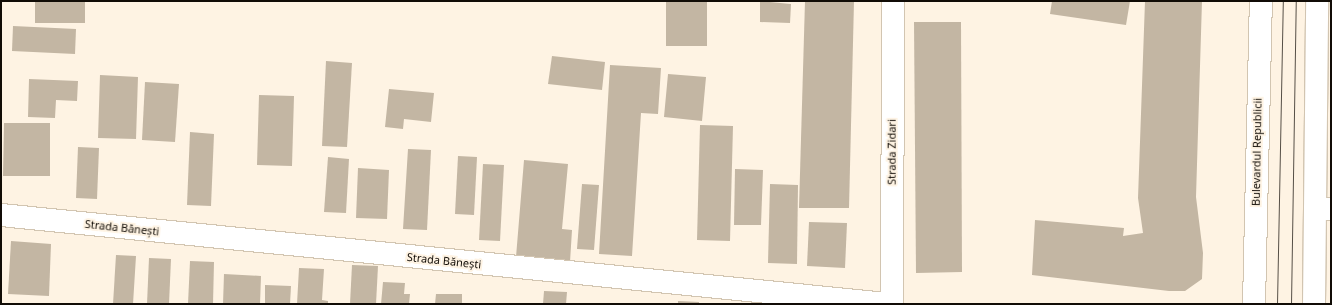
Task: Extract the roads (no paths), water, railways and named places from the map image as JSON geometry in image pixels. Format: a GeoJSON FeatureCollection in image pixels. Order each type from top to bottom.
{"type":"FeatureCollection","features":[{"type":"Feature","properties":{"kind":"street","name":"Strada Zidari"},"geometry":{"type":"LineString","coordinates":[[892,304],[893,1]]}},
{"type":"Feature","properties":{"kind":"street","name":"Bulevardul Republicii"},"geometry":{"type":"LineString","coordinates":[[1254,304],[1260,1]]}},
{"type":"Feature","properties":{"kind":"street"},"geometry":{"type":"LineString","coordinates":[[1314,304],[1323,209],[1317,1]]}},
{"type":"Feature","properties":{"kind":"street","name":"Strada Bănești"},"geometry":{"type":"LineString","coordinates":[[1,215],[887,304]]}},
{"type":"Feature","properties":{"kind":"tram line"},"geometry":{"type":"LineString","coordinates":[[1277,304],[1283,1]]}},
{"type":"Feature","properties":{"kind":"tram line"},"geometry":{"type":"LineString","coordinates":[[1291,304],[1296,1]]}}]}
